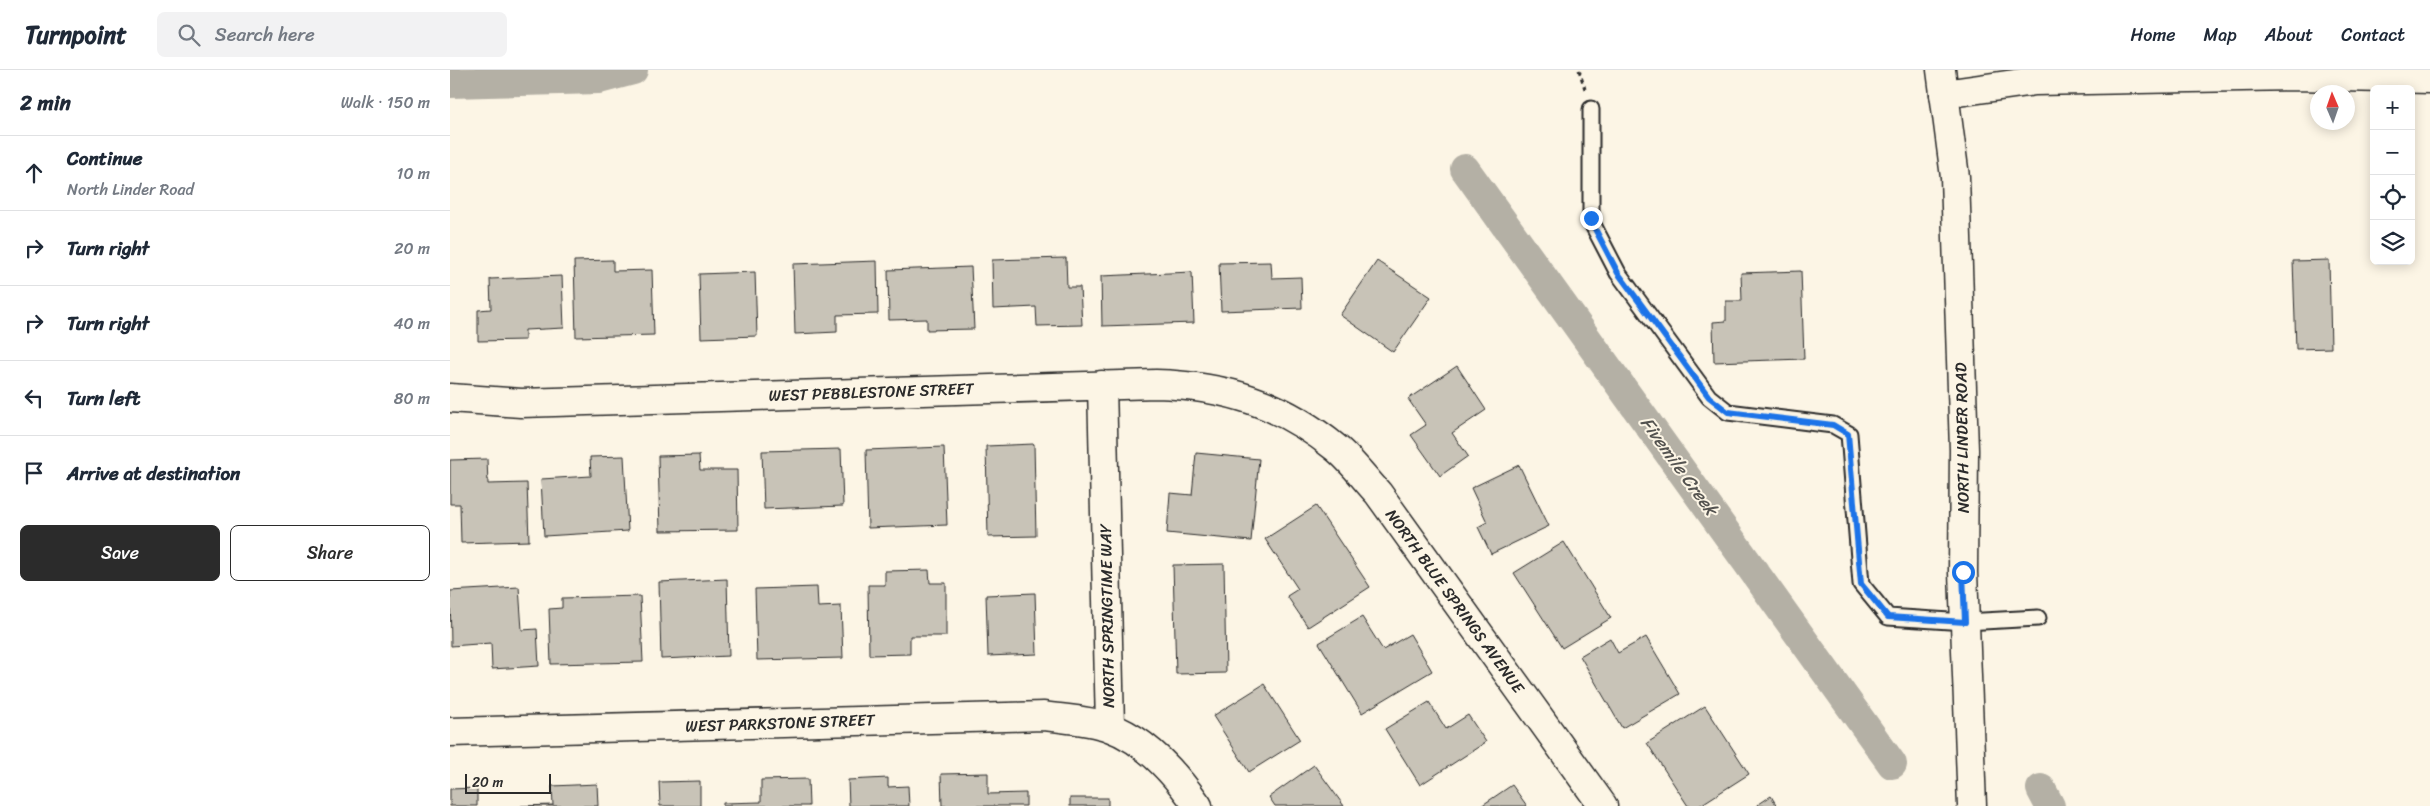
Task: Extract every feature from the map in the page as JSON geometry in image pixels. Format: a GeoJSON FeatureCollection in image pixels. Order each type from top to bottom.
{"type":"FeatureCollection","features":[{"type":"Feature","properties":{"kind":"street"},"geometry":{"type":"LineString","coordinates":[[1942,82],[2295,76],[2430,79]]}},
{"type":"Feature","properties":{"kind":"street","name":"NORTH LINDER ROAD"},"geometry":{"type":"LineString","coordinates":[[1942,82],[1955,177],[1964,450],[1965,622],[1972,806]]}},
{"type":"Feature","properties":{"kind":"street","name":"WEST PEBBLESTONE STREET"},"geometry":{"type":"LineString","coordinates":[[450,398],[521,403],[1102,385],[1191,385],[1257,400],[1288,414]]}},
{"type":"Feature","properties":{"kind":"street","name":"NORTH SPRINGTIME WAY"},"geometry":{"type":"LineString","coordinates":[[1102,385],[1110,727],[1150,750],[1182,784],[1198,806]]}},
{"type":"Feature","properties":{"kind":"street","name":"NORTH BLUE SPRINGS AVENUE"},"geometry":{"type":"LineString","coordinates":[[1288,414],[1337,449],[1378,493],[1603,806]]}},
{"type":"Feature","properties":{"kind":"street","name":"WEST PARKSTONE STREET"},"geometry":{"type":"LineString","coordinates":[[450,732],[1044,716],[1110,727]]}},
{"type":"Feature","properties":{"kind":"lane"},"geometry":{"type":"LineString","coordinates":[[1591,109],[1591,218],[1618,273],[1709,397],[1728,412],[1833,425],[1848,434],[1861,584],[1888,617],[1965,622],[2038,618]]}},
{"type":"Feature","properties":{"kind":"building"},"geometry":{"type":"Polygon","coordinates":[[[1066,258],[1067,287],[1080,287],[1082,325],[1037,326],[1036,307],[993,309],[992,260],[1066,258]]]}},
{"type":"Feature","properties":{"kind":"building"},"geometry":{"type":"Polygon","coordinates":[[[613,260],[613,271],[652,270],[654,335],[576,337],[574,261],[613,260]]]}},
{"type":"Feature","properties":{"kind":"building"},"geometry":{"type":"Polygon","coordinates":[[[2329,260],[2331,348],[2296,349],[2293,261],[2329,260]]]}},
{"type":"Feature","properties":{"kind":"building"},"geometry":{"type":"Polygon","coordinates":[[[877,261],[878,314],[837,315],[837,332],[795,334],[793,264],[877,261]]]}},
{"type":"Feature","properties":{"kind":"building"},"geometry":{"type":"Polygon","coordinates":[[[1377,261],[1431,297],[1393,352],[1340,315],[1377,261]]]}},
{"type":"Feature","properties":{"kind":"building"},"geometry":{"type":"Polygon","coordinates":[[[1271,262],[1272,278],[1301,277],[1302,308],[1221,311],[1219,263],[1271,262]]]}},
{"type":"Feature","properties":{"kind":"building"},"geometry":{"type":"Polygon","coordinates":[[[971,267],[974,329],[927,330],[927,319],[889,320],[888,270],[971,267]]]}},
{"type":"Feature","properties":{"kind":"building"},"geometry":{"type":"Polygon","coordinates":[[[1801,271],[1804,359],[1714,362],[1713,322],[1726,321],[1726,301],[1742,301],[1741,273],[1801,271]]]}},
{"type":"Feature","properties":{"kind":"building"},"geometry":{"type":"Polygon","coordinates":[[[755,272],[757,336],[701,338],[699,274],[755,272]]]}},
{"type":"Feature","properties":{"kind":"building"},"geometry":{"type":"Polygon","coordinates":[[[1192,272],[1194,323],[1102,326],[1101,276],[1192,272]]]}},
{"type":"Feature","properties":{"kind":"building"},"geometry":{"type":"Polygon","coordinates":[[[562,276],[564,328],[525,330],[525,340],[478,341],[478,310],[491,309],[490,279],[562,276]]]}},
{"type":"Feature","properties":{"kind":"building"},"geometry":{"type":"Polygon","coordinates":[[[1457,366],[1486,410],[1452,433],[1468,456],[1440,476],[1411,435],[1426,425],[1408,399],[1457,366]]]}},
{"type":"Feature","properties":{"kind":"building"},"geometry":{"type":"Polygon","coordinates":[[[1034,444],[1036,536],[988,537],[986,446],[1034,444]]]}},
{"type":"Feature","properties":{"kind":"building"},"geometry":{"type":"Polygon","coordinates":[[[944,447],[947,525],[868,528],[866,450],[944,447]]]}},
{"type":"Feature","properties":{"kind":"building"},"geometry":{"type":"Polygon","coordinates":[[[841,449],[843,506],[764,509],[762,451],[841,449]]]}},
{"type":"Feature","properties":{"kind":"building"},"geometry":{"type":"Polygon","coordinates":[[[1196,453],[1259,459],[1251,541],[1167,533],[1170,493],[1192,495],[1196,453]]]}},
{"type":"Feature","properties":{"kind":"building"},"geometry":{"type":"Polygon","coordinates":[[[699,455],[700,470],[737,470],[738,530],[660,531],[658,456],[699,455]]]}},
{"type":"Feature","properties":{"kind":"building"},"geometry":{"type":"Polygon","coordinates":[[[624,456],[628,531],[544,536],[541,479],[591,476],[590,457],[624,456]]]}},
{"type":"Feature","properties":{"kind":"building"},"geometry":{"type":"Polygon","coordinates":[[[487,459],[488,484],[527,483],[529,541],[461,543],[460,504],[450,504],[450,460],[487,459]]]}},
{"type":"Feature","properties":{"kind":"building"},"geometry":{"type":"Polygon","coordinates":[[[1519,465],[1549,526],[1491,554],[1478,527],[1487,522],[1471,488],[1519,465]]]}},
{"type":"Feature","properties":{"kind":"building"},"geometry":{"type":"Polygon","coordinates":[[[1316,506],[1370,587],[1308,627],[1287,596],[1298,589],[1265,539],[1316,506]]]}},
{"type":"Feature","properties":{"kind":"building"},"geometry":{"type":"Polygon","coordinates":[[[1564,542],[1611,618],[1562,648],[1514,573],[1564,542]]]}},
{"type":"Feature","properties":{"kind":"building"},"geometry":{"type":"Polygon","coordinates":[[[1224,564],[1226,673],[1176,674],[1173,565],[1224,564]]]}},
{"type":"Feature","properties":{"kind":"building"},"geometry":{"type":"Polygon","coordinates":[[[929,570],[930,583],[946,583],[946,636],[910,636],[910,654],[869,655],[868,585],[885,585],[885,571],[929,570]]]}},
{"type":"Feature","properties":{"kind":"building"},"geometry":{"type":"Polygon","coordinates":[[[727,579],[729,656],[661,659],[659,582],[727,579]]]}},
{"type":"Feature","properties":{"kind":"building"},"geometry":{"type":"Polygon","coordinates":[[[519,587],[522,630],[537,629],[539,666],[492,669],[491,643],[451,646],[450,591],[519,587]]]}},
{"type":"Feature","properties":{"kind":"building"},"geometry":{"type":"Polygon","coordinates":[[[817,587],[818,607],[841,606],[843,658],[757,660],[755,589],[817,587]]]}},
{"type":"Feature","properties":{"kind":"building"},"geometry":{"type":"Polygon","coordinates":[[[1035,593],[1037,654],[988,656],[986,595],[1035,593]]]}},
{"type":"Feature","properties":{"kind":"building"},"geometry":{"type":"Polygon","coordinates":[[[640,596],[643,662],[551,664],[549,609],[562,608],[562,598],[640,596]]]}},
{"type":"Feature","properties":{"kind":"building"},"geometry":{"type":"Polygon","coordinates":[[[1362,617],[1383,650],[1410,634],[1432,671],[1362,713],[1319,643],[1362,617]]]}},
{"type":"Feature","properties":{"kind":"building"},"geometry":{"type":"Polygon","coordinates":[[[1646,637],[1680,694],[1622,728],[1580,656],[1610,638],[1618,653],[1646,637]]]}},
{"type":"Feature","properties":{"kind":"building"},"geometry":{"type":"Polygon","coordinates":[[[1264,684],[1300,740],[1249,772],[1213,716],[1264,684]]]}},
{"type":"Feature","properties":{"kind":"building"},"geometry":{"type":"Polygon","coordinates":[[[1429,702],[1446,729],[1468,715],[1486,742],[1420,785],[1385,729],[1429,702]]]}},
{"type":"Feature","properties":{"kind":"building"},"geometry":{"type":"Polygon","coordinates":[[[1705,706],[1749,774],[1699,806],[1688,806],[1647,743],[1705,706]]]}},
{"type":"Feature","properties":{"kind":"building"},"geometry":{"type":"Polygon","coordinates":[[[1314,765],[1344,806],[1275,806],[1269,797],[1314,765]]]}},
{"type":"Feature","properties":{"kind":"building"},"geometry":{"type":"Polygon","coordinates":[[[988,773],[988,794],[1026,793],[1026,806],[942,806],[941,774],[988,773]]]}},
{"type":"Feature","properties":{"kind":"building"},"geometry":{"type":"Polygon","coordinates":[[[888,778],[888,787],[908,786],[909,806],[849,806],[848,780],[888,778]]]}},
{"type":"Feature","properties":{"kind":"building"},"geometry":{"type":"Polygon","coordinates":[[[808,779],[809,806],[723,806],[723,803],[761,802],[761,780],[808,779]]]}},
{"type":"Feature","properties":{"kind":"building"},"geometry":{"type":"Polygon","coordinates":[[[700,781],[700,806],[660,806],[659,782],[700,781]]]}},
{"type":"Feature","properties":{"kind":"building"},"geometry":{"type":"Polygon","coordinates":[[[597,784],[598,806],[521,806],[553,805],[552,786],[597,784]]]}},
{"type":"Feature","properties":{"kind":"building"},"geometry":{"type":"Polygon","coordinates":[[[1512,785],[1527,806],[1481,806],[1512,785]]]}},
{"type":"Feature","properties":{"kind":"building"},"geometry":{"type":"Polygon","coordinates":[[[477,788],[477,806],[450,806],[450,789],[477,788]]]}},
{"type":"Feature","properties":{"kind":"building"},"geometry":{"type":"Polygon","coordinates":[[[1771,796],[1777,806],[1756,806],[1771,796]]]}},
{"type":"Feature","properties":{"kind":"building"},"geometry":{"type":"Polygon","coordinates":[[[1070,798],[1108,798],[1108,806],[1070,806],[1070,798]]]}},
{"type":"Feature","properties":{"kind":"waterway","name":"Fivemile Creek"},"geometry":{"type":"LineString","coordinates":[[450,83],[599,79],[633,70]]}},
{"type":"Feature","properties":{"kind":"waterway","name":"Fivemile Creek"},"geometry":{"type":"LineString","coordinates":[[1465,169],[1892,764]]}},
{"type":"Feature","properties":{"kind":"waterway"},"geometry":{"type":"LineString","coordinates":[[2041,789],[2050,806]]}},
{"type":"Feature","properties":{"kind":"route"},"geometry":{"type":"LineString","coordinates":[[1591,218],[1618,273],[1709,397],[1728,412],[1833,425],[1848,434],[1861,584],[1888,617],[1965,622],[1963,572]]}}]}
